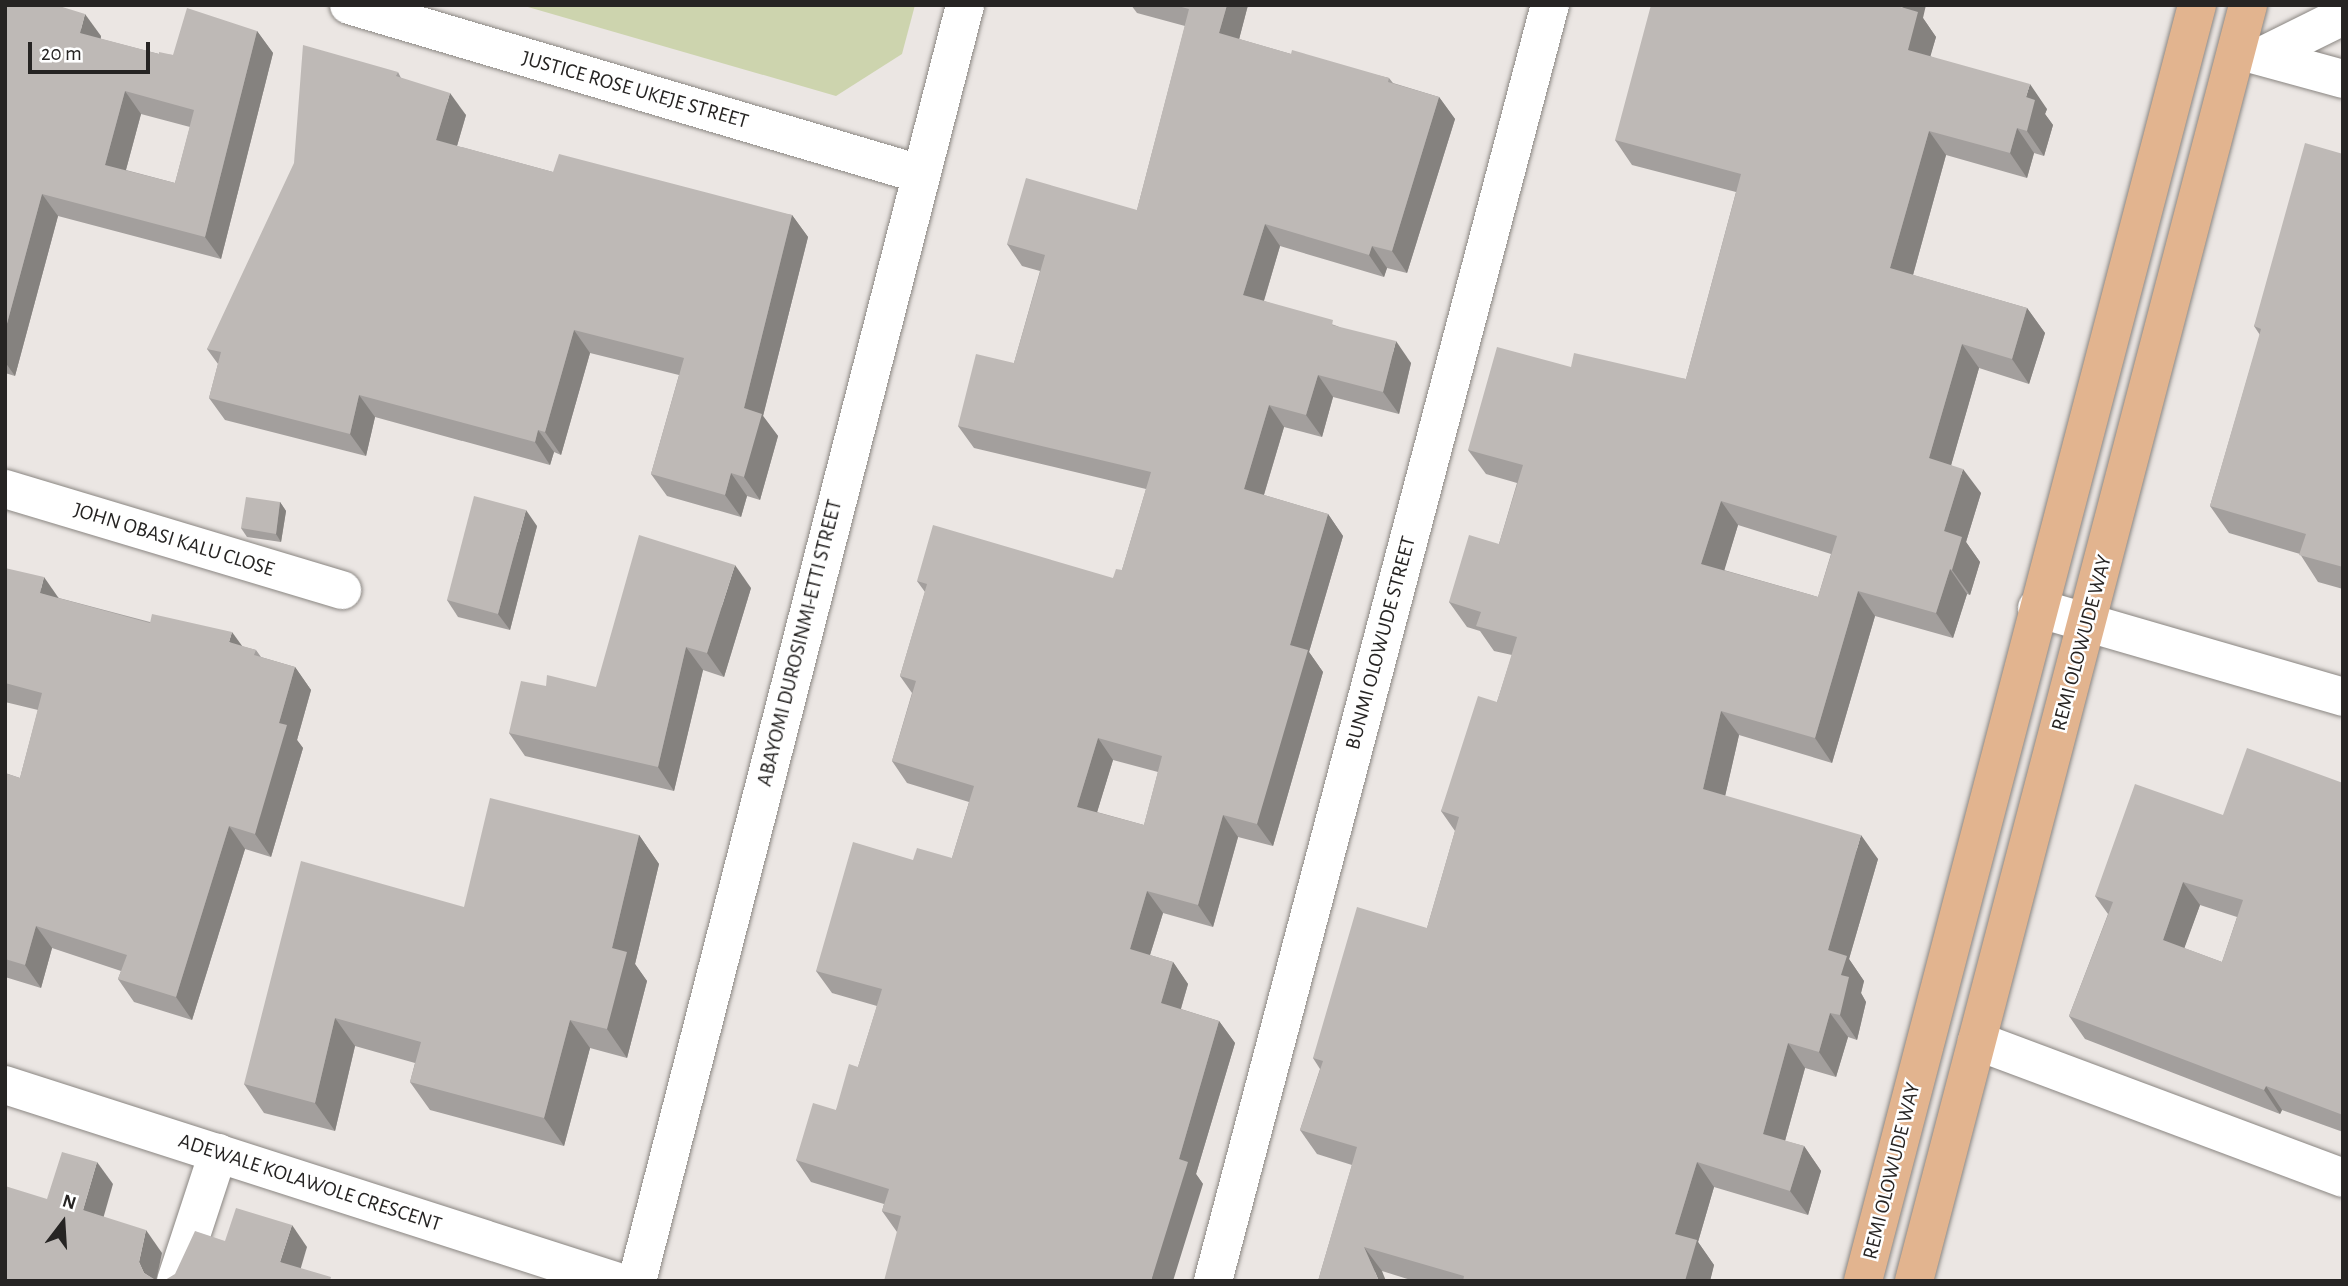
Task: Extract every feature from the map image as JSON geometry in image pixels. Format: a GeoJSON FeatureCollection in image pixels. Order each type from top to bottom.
{"type":"FeatureCollection","features":[{"type":"Feature","properties":{"kind":"main road","name":"REMI OLOWUDE WAY"},"geometry":{"type":"LineString","coordinates":[[1863,1281],[2197,5]]}},
{"type":"Feature","properties":{"kind":"main road","name":"REMI OLOWUDE WAY"},"geometry":{"type":"LineString","coordinates":[[1914,1281],[2087,623],[2250,53],[2248,5]]}},
{"type":"Feature","properties":{"kind":"street","name":"JUSTICE ROSE UKEJE STREET"},"geometry":{"type":"LineString","coordinates":[[349,5],[920,174]]}},
{"type":"Feature","properties":{"kind":"street","name":"ABAYOMI DUROSINMI-ETTI STREET"},"geometry":{"type":"LineString","coordinates":[[637,1281],[965,5]]}},
{"type":"Feature","properties":{"kind":"street","name":"BUNMI OLOWUDE STREET"},"geometry":{"type":"LineString","coordinates":[[1213,1281],[1550,5]]}},
{"type":"Feature","properties":{"kind":"street"},"geometry":{"type":"LineString","coordinates":[[2250,53],[2343,16]]}},
{"type":"Feature","properties":{"kind":"street"},"geometry":{"type":"LineString","coordinates":[[2250,53],[2343,79]]}},
{"type":"Feature","properties":{"kind":"street","name":"JOHN OBASI KALU CLOSE"},"geometry":{"type":"LineString","coordinates":[[5,489],[342,590]]}},
{"type":"Feature","properties":{"kind":"street"},"geometry":{"type":"LineString","coordinates":[[2037,608],[2343,697]]}},
{"type":"Feature","properties":{"kind":"street"},"geometry":{"type":"LineString","coordinates":[[1977,1041],[2343,1178]]}},
{"type":"Feature","properties":{"kind":"street","name":"ADEWALE KOLAWOLE CRESCENT"},"geometry":{"type":"LineString","coordinates":[[5,1085],[615,1281]]}},
{"type":"Feature","properties":{"kind":"street"},"geometry":{"type":"LineString","coordinates":[[176,1281],[218,1153]]}},
{"type":"Feature","properties":{"kind":"green space"},"geometry":{"type":"Polygon","coordinates":[[[521,5],[915,5],[902,54],[836,96],[521,5]]]}},
{"type":"Feature","properties":{"kind":"building"},"geometry":{"type":"Polygon","coordinates":[[[5,5],[56,5],[85,14],[80,33],[159,54],[173,55],[187,8],[257,31],[205,237],[42,194],[5,331],[5,5]],[[125,91],[105,165],[175,183],[194,110],[125,91]]]}},
{"type":"Feature","properties":{"kind":"building"},"geometry":{"type":"Polygon","coordinates":[[[1174,5],[1227,5],[1219,33],[1291,54],[1292,50],[1389,78],[1388,82],[1439,97],[1392,251],[1372,246],[1369,255],[1265,224],[1243,295],[1333,320],[1332,325],[1396,341],[1383,392],[1318,375],[1306,415],[1269,405],[1244,489],[1328,514],[1290,645],[1308,650],[1257,824],[1223,815],[1198,905],[1147,891],[1130,949],[1173,962],[1161,1003],[1219,1021],[1179,1159],[1188,1162],[1151,1281],[884,1281],[901,1216],[882,1211],[889,1189],[796,1160],[813,1103],[836,1110],[849,1064],[858,1067],[882,989],[816,971],[853,842],[913,860],[917,848],[952,858],[974,786],[892,761],[916,681],[900,676],[927,584],[917,581],[933,525],[1113,578],[1116,569],[1122,570],[1151,472],[958,426],[976,354],[1014,363],[1045,255],[1007,244],[1026,178],[1137,210],[1189,9],[1174,5]],[[1098,738],[1077,807],[1144,825],[1162,756],[1098,738]]]}},
{"type":"Feature","properties":{"kind":"building"},"geometry":{"type":"Polygon","coordinates":[[[1651,5],[1902,5],[1901,7],[1918,12],[1908,50],[2030,84],[2026,97],[2035,100],[2027,131],[2017,128],[2010,153],[1929,131],[1890,268],[2027,308],[2012,359],[1962,344],[1929,458],[1963,469],[1944,531],[1962,537],[1936,613],[1858,591],[1815,738],[1721,711],[1703,789],[1861,835],[1828,950],[1847,956],[1841,975],[1849,977],[1840,1015],[1830,1013],[1819,1052],[1788,1043],[1763,1134],[1804,1146],[1790,1191],[1697,1162],[1675,1234],[1697,1240],[1685,1281],[1463,1281],[1464,1276],[1364,1247],[1379,1281],[1318,1281],[1357,1147],[1300,1130],[1323,1061],[1313,1058],[1357,907],[1427,928],[1459,817],[1441,811],[1478,696],[1497,702],[1517,637],[1476,626],[1481,612],[1449,602],[1469,535],[1499,544],[1523,465],[1468,450],[1497,347],[1571,367],[1574,353],[1686,379],[1741,174],[1615,140],[1651,5]],[[1721,501],[1701,564],[1818,597],[1837,536],[1721,501]]]}},
{"type":"Feature","properties":{"kind":"building"},"geometry":{"type":"Polygon","coordinates":[[[303,45],[398,72],[396,76],[450,93],[436,140],[553,172],[559,154],[792,215],[744,408],[762,414],[744,477],[731,473],[725,495],[651,474],[684,358],[574,330],[545,432],[538,430],[535,442],[359,395],[350,434],[209,398],[221,352],[207,349],[294,163],[303,45]]]}},
{"type":"Feature","properties":{"kind":"building"},"geometry":{"type":"Polygon","coordinates":[[[2305,143],[2343,154],[2343,567],[2299,555],[2306,534],[2210,506],[2261,329],[2254,326],[2305,143]]]}},
{"type":"Feature","properties":{"kind":"building"},"geometry":{"type":"Polygon","coordinates":[[[474,496],[526,510],[498,614],[447,600],[474,496]]]}},
{"type":"Feature","properties":{"kind":"building"},"geometry":{"type":"Polygon","coordinates":[[[246,497],[280,502],[276,534],[241,528],[246,497]]]}},
{"type":"Feature","properties":{"kind":"building"},"geometry":{"type":"Polygon","coordinates":[[[639,535],[735,565],[707,653],[686,647],[658,767],[509,733],[521,681],[546,686],[547,675],[596,687],[639,535]]]}},
{"type":"Feature","properties":{"kind":"building"},"geometry":{"type":"Polygon","coordinates":[[[5,568],[44,577],[40,593],[150,623],[152,614],[232,632],[229,642],[256,650],[254,655],[295,667],[279,723],[287,725],[255,834],[229,826],[176,997],[118,979],[127,955],[36,926],[25,965],[5,959],[5,773],[20,778],[42,693],[5,683],[5,568]]]}},
{"type":"Feature","properties":{"kind":"building"},"geometry":{"type":"Polygon","coordinates":[[[2247,748],[2343,783],[2343,1115],[2266,1086],[2264,1090],[2069,1016],[2113,902],[2095,896],[2135,784],[2223,815],[2247,748]],[[2183,882],[2163,940],[2222,962],[2243,900],[2183,882]]]}},
{"type":"Feature","properties":{"kind":"building"},"geometry":{"type":"Polygon","coordinates":[[[490,798],[639,835],[612,948],[627,952],[607,1029],[570,1020],[544,1118],[410,1082],[421,1042],[335,1018],[315,1103],[244,1084],[301,861],[464,907],[490,798]]]}},
{"type":"Feature","properties":{"kind":"building"},"geometry":{"type":"Polygon","coordinates":[[[62,1152],[97,1162],[83,1210],[146,1230],[139,1262],[144,1273],[154,1279],[165,1280],[175,1274],[195,1231],[225,1241],[236,1208],[292,1225],[280,1262],[331,1277],[330,1281],[5,1281],[5,1186],[47,1199],[62,1152]]]}}]}
